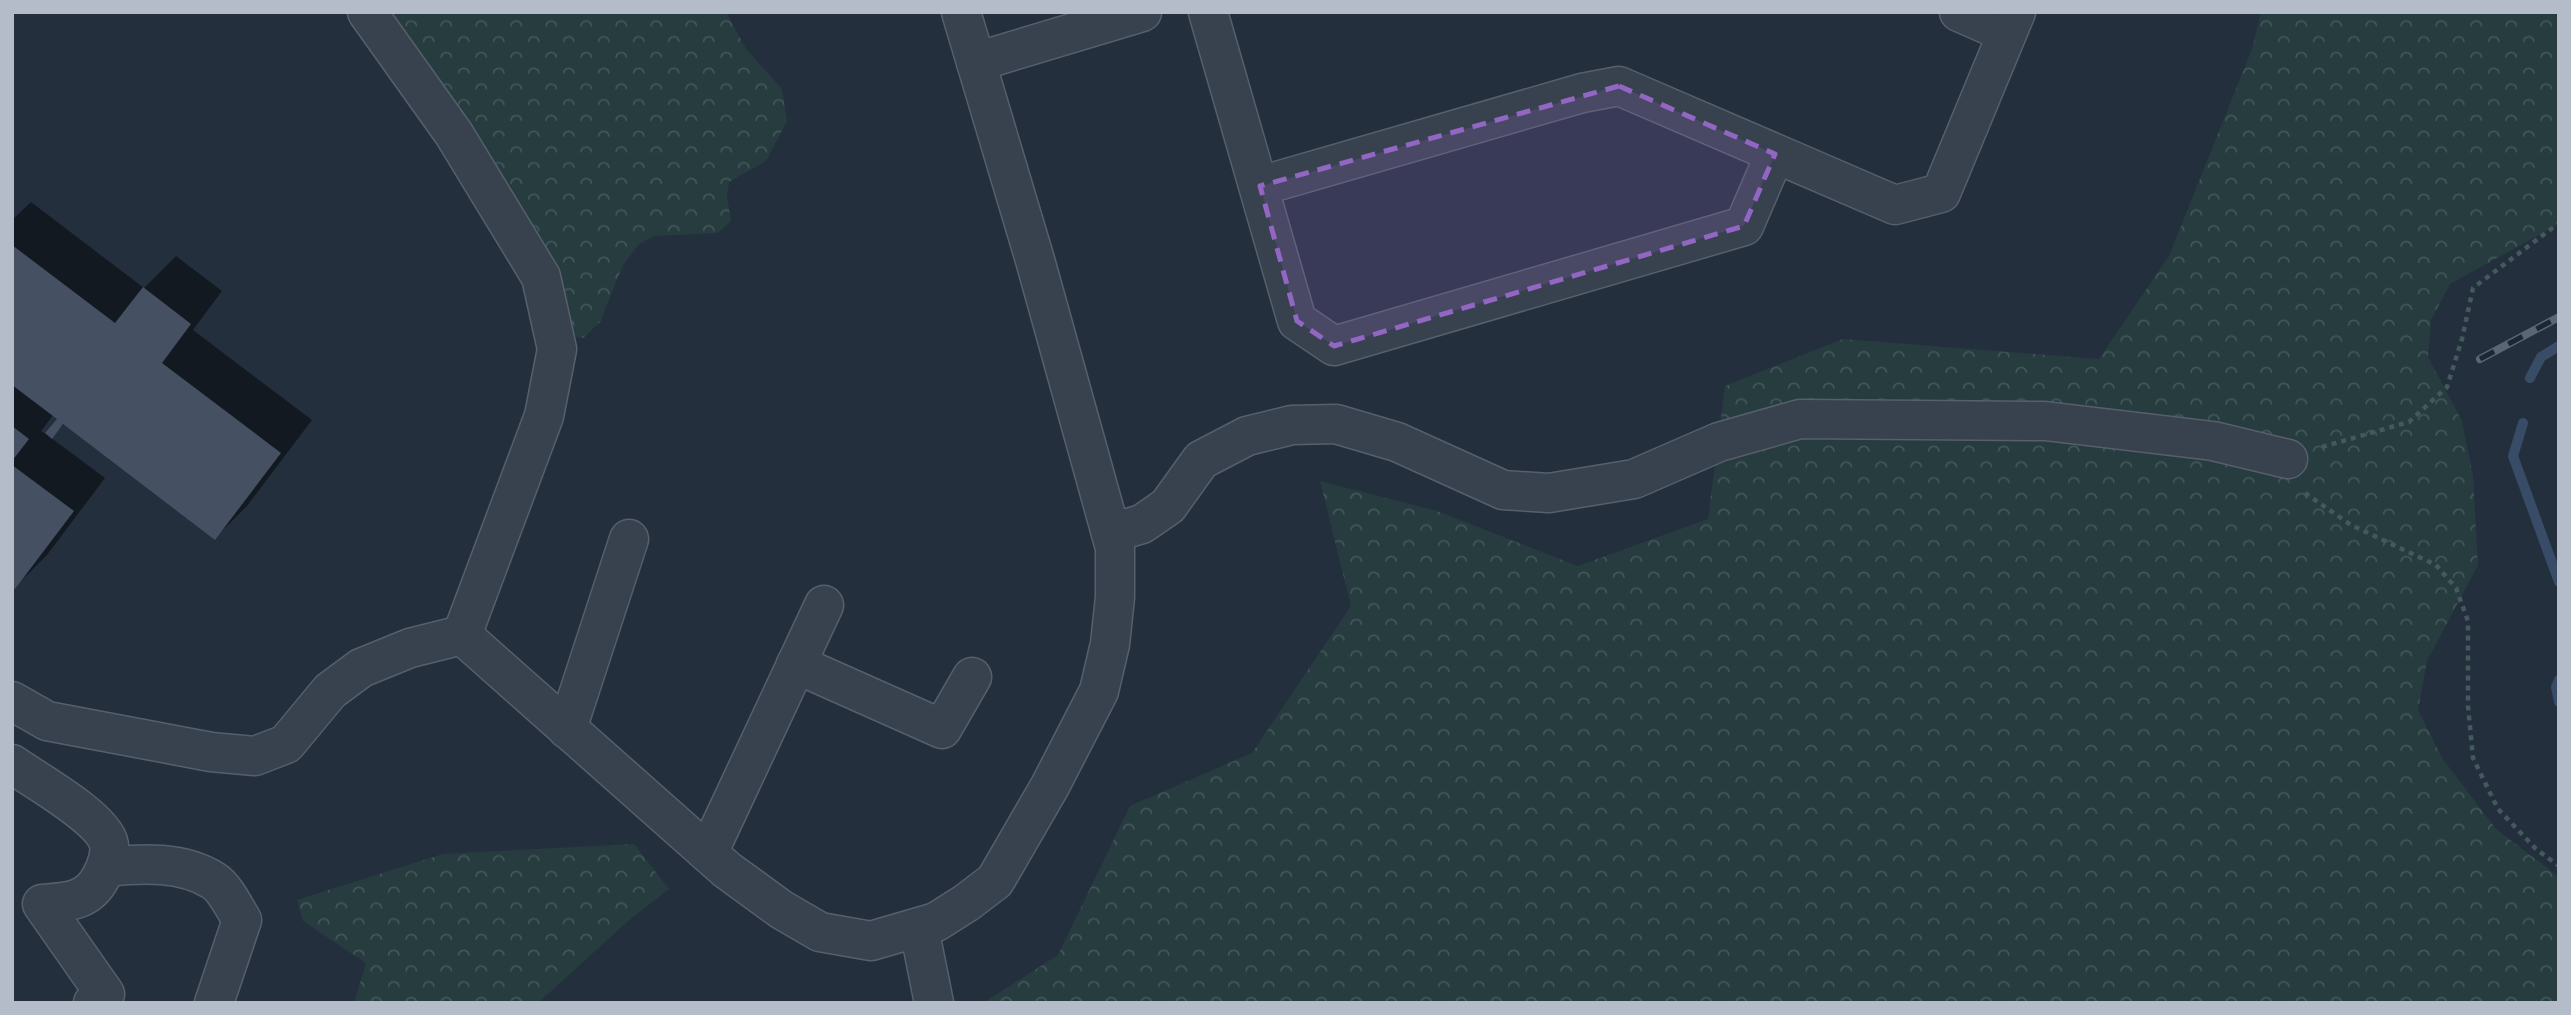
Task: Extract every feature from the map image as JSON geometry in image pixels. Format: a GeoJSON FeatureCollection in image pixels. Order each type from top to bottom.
{"type":"FeatureCollection","features":[{"type":"Feature","properties":{"kind":"street"},"geometry":{"type":"LineString","coordinates":[[367,12],[454,134],[541,277],[557,349],[544,416],[462,635]]}},
{"type":"Feature","properties":{"kind":"street"},"geometry":{"type":"LineString","coordinates":[[462,635],[727,870],[782,910],[820,932],[871,941],[919,928],[936,922],[995,881],[1050,786],[1099,691],[1110,645],[1115,597],[1115,548],[1035,260],[961,12]]}},
{"type":"Feature","properties":{"kind":"street"},"geometry":{"type":"LineString","coordinates":[[976,62],[1142,12]]}},
{"type":"Feature","properties":{"kind":"street"},"geometry":{"type":"LineString","coordinates":[[1208,12],[1297,321],[1334,346],[1744,226],[1775,154]]}},
{"type":"Feature","properties":{"kind":"street"},"geometry":{"type":"LineString","coordinates":[[1260,186],[1582,93],[1619,86],[1895,205],[1941,192],[2012,23],[1959,12]]}},
{"type":"Feature","properties":{"kind":"street"},"geometry":{"type":"LineString","coordinates":[[1111,533],[1142,524],[1168,506],[1201,460],[1248,436],[1292,425],[1336,424],[1397,442],[1503,490],[1549,493],[1634,479],[1718,442],[1800,419],[2045,421],[2213,441],[2288,459]]}},
{"type":"Feature","properties":{"kind":"street"},"geometry":{"type":"LineString","coordinates":[[567,729],[629,539]]}},
{"type":"Feature","properties":{"kind":"street"},"geometry":{"type":"LineString","coordinates":[[708,853],[824,605]]}},
{"type":"Feature","properties":{"kind":"street"},"geometry":{"type":"LineString","coordinates":[[12,701],[47,721],[211,752],[255,756],[286,744],[330,691],[361,667],[410,648],[462,635]]}},
{"type":"Feature","properties":{"kind":"street"},"geometry":{"type":"LineString","coordinates":[[796,664],[942,729],[972,677]]}},
{"type":"Feature","properties":{"kind":"street"},"geometry":{"type":"LineString","coordinates":[[12,764],[96,821],[109,843],[107,867],[95,888],[77,901],[27,905]]}},
{"type":"Feature","properties":{"kind":"street"},"geometry":{"type":"LineString","coordinates":[[107,867],[136,863],[182,868],[215,881],[242,920],[214,1003]]}},
{"type":"Feature","properties":{"kind":"street"},"geometry":{"type":"LineString","coordinates":[[27,905],[105,994],[93,1003]]}},
{"type":"Feature","properties":{"kind":"street"},"geometry":{"type":"LineString","coordinates":[[919,928],[934,1003]]}},
{"type":"Feature","properties":{"kind":"path"},"geometry":{"type":"LineString","coordinates":[[2559,223],[2473,288],[2462,339],[2447,387],[2409,422],[2288,459],[2298,488],[2351,525],[2436,565],[2456,588],[2468,621],[2468,706],[2473,758],[2498,809],[2536,849],[2559,866]]}},
{"type":"Feature","properties":{"kind":"highlighted area"},"geometry":{"type":"Polygon","coordinates":[[[1619,86],[1775,154],[1744,226],[1334,346],[1297,321],[1260,186],[1619,86]]]}},
{"type":"Feature","properties":{"kind":"green space"},"geometry":{"type":"Polygon","coordinates":[[[385,12],[726,12],[746,49],[782,89],[787,121],[766,161],[729,182],[727,197],[731,221],[718,233],[654,236],[639,244],[623,265],[600,322],[583,338],[570,335],[557,265],[385,12]]]}},
{"type":"Feature","properties":{"kind":"green space"},"geometry":{"type":"Polygon","coordinates":[[[2261,12],[2559,12],[2559,224],[2450,284],[2431,320],[2428,357],[2462,421],[2473,476],[2478,565],[2427,661],[2418,710],[2442,758],[2496,829],[2559,877],[2559,1003],[983,1003],[1058,955],[1130,806],[1252,753],[1351,606],[1320,481],[1437,511],[1578,566],[1708,519],[1725,386],[1843,339],[2099,359],[2169,256],[2252,49],[2261,12]]]}},
{"type":"Feature","properties":{"kind":"green space"},"geometry":{"type":"Polygon","coordinates":[[[634,844],[669,889],[628,921],[538,1003],[354,1003],[366,963],[303,921],[297,900],[443,854],[634,844]]]}},
{"type":"Feature","properties":{"kind":"building"},"geometry":{"type":"Polygon","coordinates":[[[12,245],[115,323],[143,287],[191,324],[162,363],[281,453],[215,540],[63,424],[52,439],[45,433],[57,419],[12,385],[12,245]]]}},
{"type":"Feature","properties":{"kind":"building"},"geometry":{"type":"Polygon","coordinates":[[[12,426],[29,439],[12,461],[12,426]]]}},
{"type":"Feature","properties":{"kind":"building"},"geometry":{"type":"Polygon","coordinates":[[[12,465],[74,511],[15,589],[12,587],[12,465]]]}},
{"type":"Feature","properties":{"kind":"waterway"},"geometry":{"type":"LineString","coordinates":[[2530,378],[2541,357],[2559,346]]}},
{"type":"Feature","properties":{"kind":"waterway"},"geometry":{"type":"LineString","coordinates":[[2523,423],[2513,456],[2559,582]]}},
{"type":"Feature","properties":{"kind":"waterway"},"geometry":{"type":"LineString","coordinates":[[2559,680],[2556,687],[2559,702]]}},
{"type":"Feature","properties":{"kind":"railway"},"geometry":{"type":"LineString","coordinates":[[2480,359],[2559,317]]}}]}
